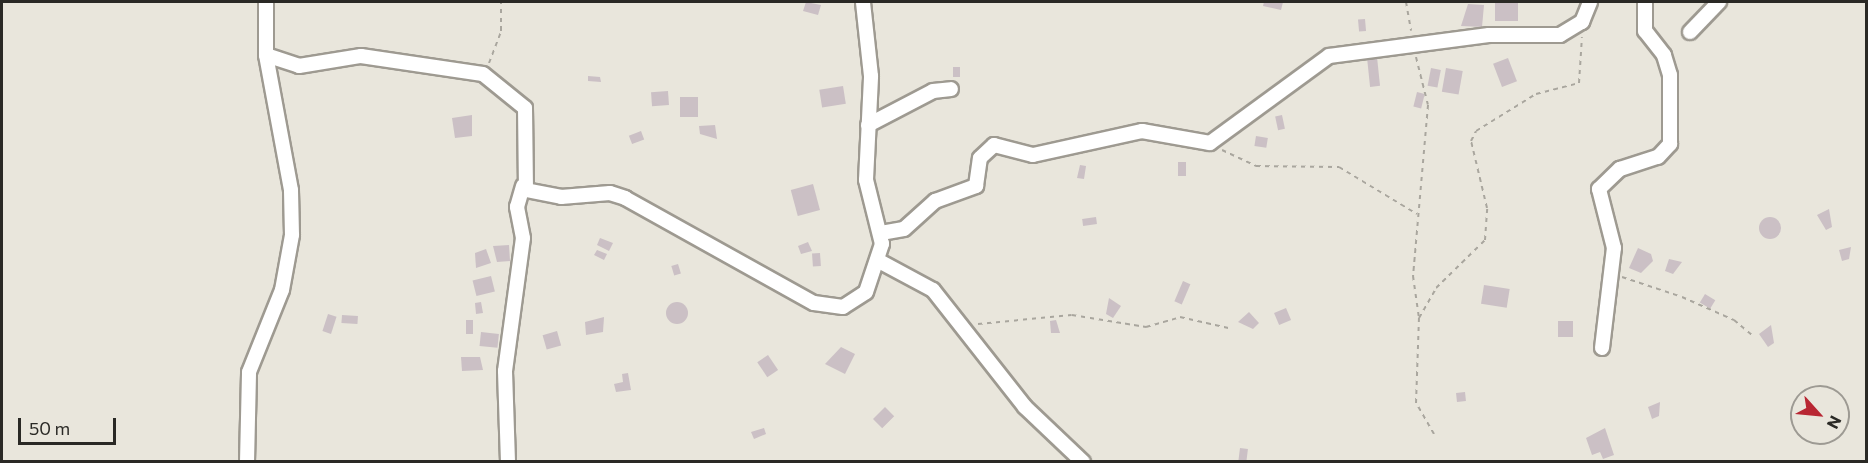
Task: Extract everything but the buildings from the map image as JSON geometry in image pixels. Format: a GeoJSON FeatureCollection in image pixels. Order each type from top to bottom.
{"type":"FeatureCollection","features":[{"type":"Feature","properties":{"kind":"street"},"geometry":{"type":"LineString","coordinates":[[247,462],[249,372],[282,290],[292,235],[291,190],[266,55],[266,2]]}},
{"type":"Feature","properties":{"kind":"street"},"geometry":{"type":"LineString","coordinates":[[523,186],[551,196],[610,193],[625,198],[741,267],[826,308],[859,301],[879,261],[882,232],[868,195],[871,76],[863,2]]}},
{"type":"Feature","properties":{"kind":"street"},"geometry":{"type":"LineString","coordinates":[[882,232],[904,229],[935,201],[976,186],[980,158],[994,144],[1034,155],[1142,131],[1210,143],[1321,59],[1413,48],[1489,35],[1560,35],[1582,22],[1590,2]]}},
{"type":"Feature","properties":{"kind":"street"},"geometry":{"type":"LineString","coordinates":[[1602,348],[1614,274],[1611,225],[1599,189],[1620,168],[1658,157],[1670,144],[1670,75],[1664,55],[1645,31],[1645,2]]}},
{"type":"Feature","properties":{"kind":"street"},"geometry":{"type":"LineString","coordinates":[[1690,32],[1719,2]]}},
{"type":"Feature","properties":{"kind":"street"},"geometry":{"type":"LineString","coordinates":[[266,55],[299,66],[361,56],[483,74],[525,108],[523,186],[517,207],[523,238],[505,371],[508,462]]}},
{"type":"Feature","properties":{"kind":"street"},"geometry":{"type":"LineString","coordinates":[[868,125],[933,91],[951,89]]}},
{"type":"Feature","properties":{"kind":"street"},"geometry":{"type":"LineString","coordinates":[[879,261],[917,277],[963,325],[1025,407],[1083,462]]}},
{"type":"Feature","properties":{"kind":"path"},"geometry":{"type":"LineString","coordinates":[[483,74],[497,49],[501,2]]}},
{"type":"Feature","properties":{"kind":"path"},"geometry":{"type":"LineString","coordinates":[[1406,2],[1413,48],[1428,105],[1427,156],[1417,214],[1413,276],[1419,318],[1416,403],[1434,434]]}},
{"type":"Feature","properties":{"kind":"path"},"geometry":{"type":"LineString","coordinates":[[1419,318],[1437,288],[1485,240],[1487,208],[1471,141],[1476,131],[1536,94],[1579,83],[1582,22]]}},
{"type":"Feature","properties":{"kind":"path"},"geometry":{"type":"LineString","coordinates":[[1210,143],[1256,166],[1339,167],[1417,214]]}},
{"type":"Feature","properties":{"kind":"path"},"geometry":{"type":"LineString","coordinates":[[1614,274],[1682,297],[1734,320],[1752,335]]}},
{"type":"Feature","properties":{"kind":"path"},"geometry":{"type":"LineString","coordinates":[[963,325],[1072,315],[1146,327],[1180,317],[1233,329]]}}]}
